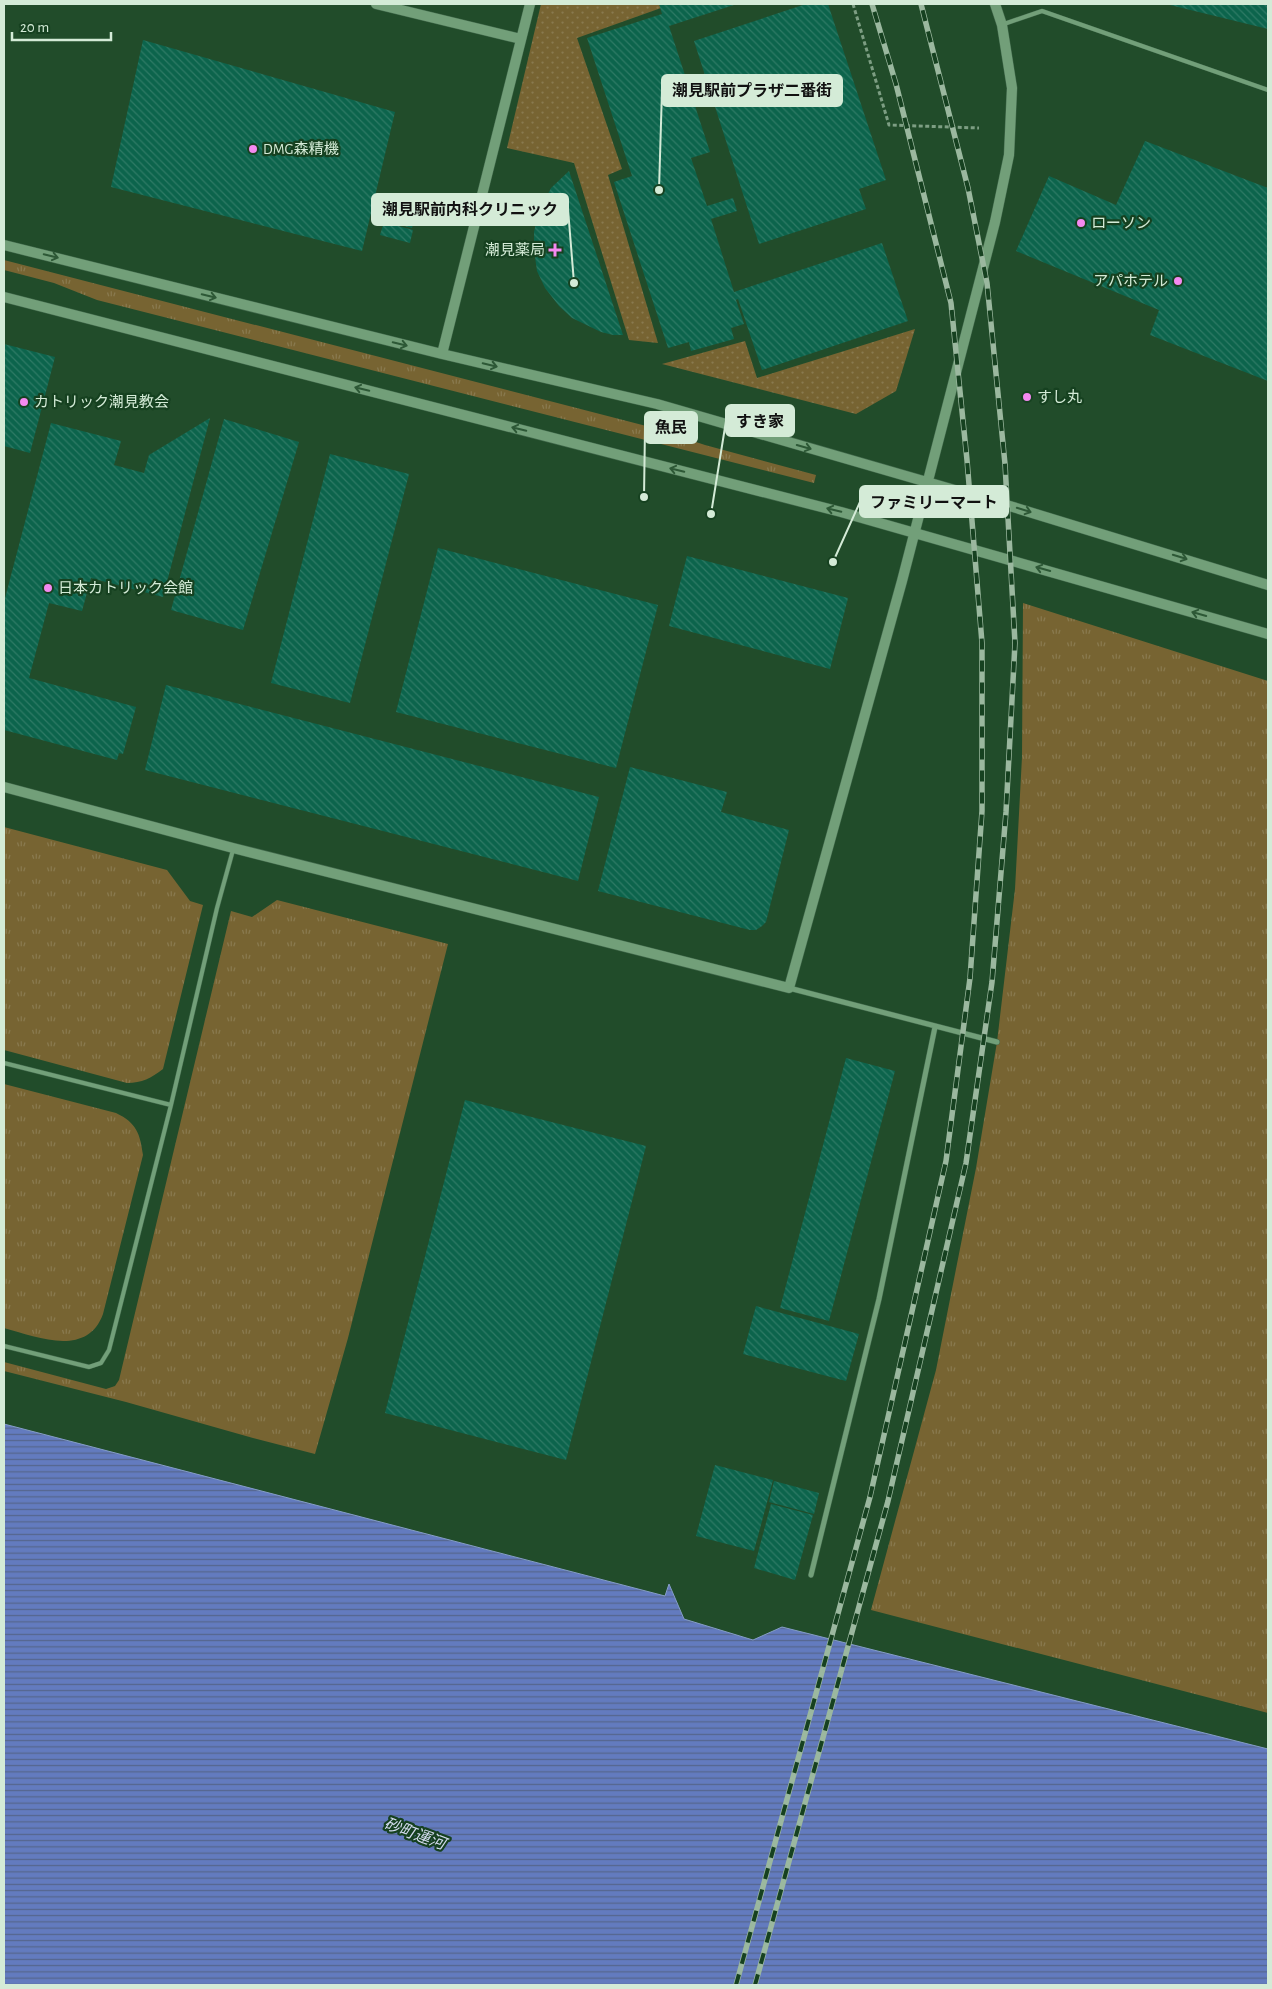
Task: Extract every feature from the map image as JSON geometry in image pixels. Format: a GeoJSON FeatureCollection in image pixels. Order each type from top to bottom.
{"type":"FeatureCollection","features":[{"type":"Feature","properties":{"kind":"street"},"geometry":{"type":"LineString","coordinates":[[376,4],[521,39]]}},
{"type":"Feature","properties":{"kind":"street"},"geometry":{"type":"LineString","coordinates":[[442,354],[530,4]]}},
{"type":"Feature","properties":{"kind":"street"},"geometry":{"type":"LineString","coordinates":[[789,988],[915,532],[995,222],[1009,156],[1012,88],[1002,25],[995,4]]}},
{"type":"Feature","properties":{"kind":"street"},"geometry":{"type":"LineString","coordinates":[[4,245],[442,354],[657,404],[927,482],[1268,585]]}},
{"type":"Feature","properties":{"kind":"street"},"geometry":{"type":"LineString","coordinates":[[4,297],[915,532],[1268,634]]}},
{"type":"Feature","properties":{"kind":"street"},"geometry":{"type":"LineString","coordinates":[[4,787],[233,848],[997,1042]]}},
{"type":"Feature","properties":{"kind":"street"},"geometry":{"type":"LineString","coordinates":[[811,1575],[879,1299],[934,1027]]}},
{"type":"Feature","properties":{"kind":"lane"},"geometry":{"type":"LineString","coordinates":[[1002,25],[1042,12],[1268,90]]}},
{"type":"Feature","properties":{"kind":"lane"},"geometry":{"type":"LineString","coordinates":[[4,1346],[89,1368],[101,1363],[109,1350],[233,848]]}},
{"type":"Feature","properties":{"kind":"lane"},"geometry":{"type":"LineString","coordinates":[[4,1063],[171,1105]]}},
{"type":"Feature","properties":{"kind":"path"},"geometry":{"type":"LineString","coordinates":[[853,4],[889,125],[979,128]]}},
{"type":"Feature","properties":{"kind":"green space"},"geometry":{"type":"Polygon","coordinates":[[[541,4],[659,4],[661,8],[577,38],[622,169],[608,175],[658,343],[629,340],[574,163],[507,148],[541,4]]]}},
{"type":"Feature","properties":{"kind":"green space"},"geometry":{"type":"Polygon","coordinates":[[[4,260],[654,428],[705,445],[816,475],[814,483],[97,300],[54,283],[4,270],[4,260]]]}},
{"type":"Feature","properties":{"kind":"green space"},"geometry":{"type":"Polygon","coordinates":[[[915,329],[896,391],[856,414],[662,364],[745,341],[757,378],[915,329]]]}},
{"type":"Feature","properties":{"kind":"green space"},"geometry":{"type":"Polygon","coordinates":[[[1023,603],[1268,681],[1268,1713],[871,1610],[936,1370],[976,1168],[997,1042],[1015,889],[1022,757],[1023,603]]]}},
{"type":"Feature","properties":{"kind":"green space"},"geometry":{"type":"Polygon","coordinates":[[[4,827],[167,870],[190,901],[203,905],[163,1069],[154,1075],[142,1081],[127,1083],[4,1050],[4,827]]]}},
{"type":"Feature","properties":{"kind":"green space"},"geometry":{"type":"Polygon","coordinates":[[[277,900],[448,944],[348,1338],[315,1454],[126,1402],[4,1371],[4,1362],[106,1389],[115,1386],[119,1380],[231,911],[252,917],[277,900]]]}},
{"type":"Feature","properties":{"kind":"green space"},"geometry":{"type":"Polygon","coordinates":[[[4,1084],[116,1113],[129,1121],[139,1135],[143,1155],[103,1314],[96,1328],[85,1336],[73,1340],[46,1339],[4,1328],[4,1084]]]}},
{"type":"Feature","properties":{"kind":"water","name":"砂町運河"},"geometry":{"type":"Polygon","coordinates":[[[4,1424],[665,1596],[669,1584],[684,1619],[753,1640],[782,1627],[1268,1749],[1268,1985],[4,1985],[4,1424]]]}},
{"type":"Feature","properties":{"kind":"building"},"geometry":{"type":"Polygon","coordinates":[[[659,4],[737,4],[669,26],[710,152],[691,158],[707,206],[733,198],[737,211],[711,219],[734,292],[882,243],[908,321],[762,370],[738,299],[736,300],[744,324],[731,328],[734,339],[691,351],[689,342],[668,348],[614,182],[632,176],[587,38],[662,14],[659,4]]]}},
{"type":"Feature","properties":{"kind":"building"},"geometry":{"type":"Polygon","coordinates":[[[806,4],[828,4],[886,180],[859,189],[866,209],[759,244],[694,41],[806,4]]]}},
{"type":"Feature","properties":{"kind":"building"},"geometry":{"type":"Polygon","coordinates":[[[1166,4],[1268,4],[1268,29],[1166,4]]]}},
{"type":"Feature","properties":{"kind":"building","name":"DMG森精機"},"geometry":{"type":"Polygon","coordinates":[[[143,40],[395,112],[362,251],[111,187],[143,40]]]}},
{"type":"Feature","properties":{"kind":"building","name":"アパホテル"},"geometry":{"type":"Polygon","coordinates":[[[1145,141],[1268,188],[1268,381],[1150,335],[1159,310],[1016,251],[1049,176],[1116,205],[1145,141]]]}},
{"type":"Feature","properties":{"kind":"building"},"geometry":{"type":"Polygon","coordinates":[[[569,171],[623,335],[601,332],[572,318],[559,306],[545,288],[537,271],[534,232],[538,214],[551,188],[569,171]]]}},
{"type":"Feature","properties":{"kind":"building"},"geometry":{"type":"Polygon","coordinates":[[[389,200],[417,207],[412,228],[384,221],[389,200]]]}},
{"type":"Feature","properties":{"kind":"building"},"geometry":{"type":"Polygon","coordinates":[[[384,222],[413,230],[410,243],[380,235],[384,222]]]}},
{"type":"Feature","properties":{"kind":"building","name":"カトリック潮見教会"},"geometry":{"type":"Polygon","coordinates":[[[4,344],[55,357],[30,453],[4,446],[4,344]]]}},
{"type":"Feature","properties":{"kind":"building","name":"日本カトリック会館"},"geometry":{"type":"Polygon","coordinates":[[[210,418],[163,597],[91,578],[82,611],[49,603],[29,678],[136,707],[123,754],[119,753],[117,760],[4,730],[4,602],[51,423],[121,441],[114,465],[144,473],[149,455],[210,418]]]}},
{"type":"Feature","properties":{"kind":"building"},"geometry":{"type":"Polygon","coordinates":[[[224,419],[299,442],[243,630],[171,610],[224,419]]]}},
{"type":"Feature","properties":{"kind":"building"},"geometry":{"type":"Polygon","coordinates":[[[330,454],[409,474],[350,703],[271,683],[330,454]]]}},
{"type":"Feature","properties":{"kind":"building"},"geometry":{"type":"Polygon","coordinates":[[[438,548],[658,605],[616,768],[396,712],[438,548]]]}},
{"type":"Feature","properties":{"kind":"building"},"geometry":{"type":"Polygon","coordinates":[[[687,556],[848,598],[830,669],[669,626],[687,556]]]}},
{"type":"Feature","properties":{"kind":"building"},"geometry":{"type":"Polygon","coordinates":[[[166,685],[599,797],[578,881],[145,770],[166,685]]]}},
{"type":"Feature","properties":{"kind":"building"},"geometry":{"type":"Polygon","coordinates":[[[630,767],[727,792],[721,812],[789,830],[766,922],[762,926],[756,930],[750,930],[598,891],[630,767]]]}},
{"type":"Feature","properties":{"kind":"building"},"geometry":{"type":"Polygon","coordinates":[[[846,1058],[895,1071],[829,1321],[780,1308],[846,1058]]]}},
{"type":"Feature","properties":{"kind":"building"},"geometry":{"type":"Polygon","coordinates":[[[465,1100],[646,1146],[566,1460],[385,1413],[465,1100]]]}},
{"type":"Feature","properties":{"kind":"building"},"geometry":{"type":"Polygon","coordinates":[[[756,1306],[859,1334],[846,1381],[743,1354],[756,1306]]]}},
{"type":"Feature","properties":{"kind":"building"},"geometry":{"type":"Polygon","coordinates":[[[715,1465],[773,1480],[754,1551],[696,1536],[715,1465]]]}},
{"type":"Feature","properties":{"kind":"building"},"geometry":{"type":"Polygon","coordinates":[[[774,1481],[819,1493],[814,1514],[769,1502],[774,1481]]]}},
{"type":"Feature","properties":{"kind":"building"},"geometry":{"type":"Polygon","coordinates":[[[771,1504],[813,1515],[795,1580],[754,1568],[771,1504]]]}},
{"type":"Feature","properties":{"kind":"railway"},"geometry":{"type":"LineString","coordinates":[[736,1985],[870,1497],[946,1161],[970,978],[982,811],[982,643],[967,460],[951,303],[896,84],[872,4]]}},
{"type":"Feature","properties":{"kind":"railway"},"geometry":{"type":"LineString","coordinates":[[755,1985],[888,1501],[966,1163],[992,982],[1006,812],[1015,643],[1005,464],[987,283],[968,188],[921,4]]}},
{"type":"Feature","properties":{"kind":"place","name":"DMG森精機"},"geometry":{"type":"Point","coordinates":[253,149]}},
{"type":"Feature","properties":{"kind":"place","name":"潮見駅前プラザ二番街"},"geometry":{"type":"Point","coordinates":[659,190]}},
{"type":"Feature","properties":{"kind":"place","name":"ローソン"},"geometry":{"type":"Point","coordinates":[1081,223]}},
{"type":"Feature","properties":{"kind":"place","name":"潮見薬局"},"geometry":{"type":"Point","coordinates":[555,250]}},
{"type":"Feature","properties":{"kind":"place","name":"アパホテル"},"geometry":{"type":"Point","coordinates":[1178,281]}},
{"type":"Feature","properties":{"kind":"place","name":"潮見駅前内科クリニック"},"geometry":{"type":"Point","coordinates":[574,283]}},
{"type":"Feature","properties":{"kind":"place","name":"すし丸"},"geometry":{"type":"Point","coordinates":[1027,397]}},
{"type":"Feature","properties":{"kind":"place","name":"カトリック潮見教会"},"geometry":{"type":"Point","coordinates":[24,402]}},
{"type":"Feature","properties":{"kind":"place","name":"魚民"},"geometry":{"type":"Point","coordinates":[644,497]}},
{"type":"Feature","properties":{"kind":"place","name":"すき家"},"geometry":{"type":"Point","coordinates":[711,514]}},
{"type":"Feature","properties":{"kind":"place","name":"ファミリーマート"},"geometry":{"type":"Point","coordinates":[833,562]}},
{"type":"Feature","properties":{"kind":"place","name":"日本カトリック会館"},"geometry":{"type":"Point","coordinates":[48,588]}}]}
